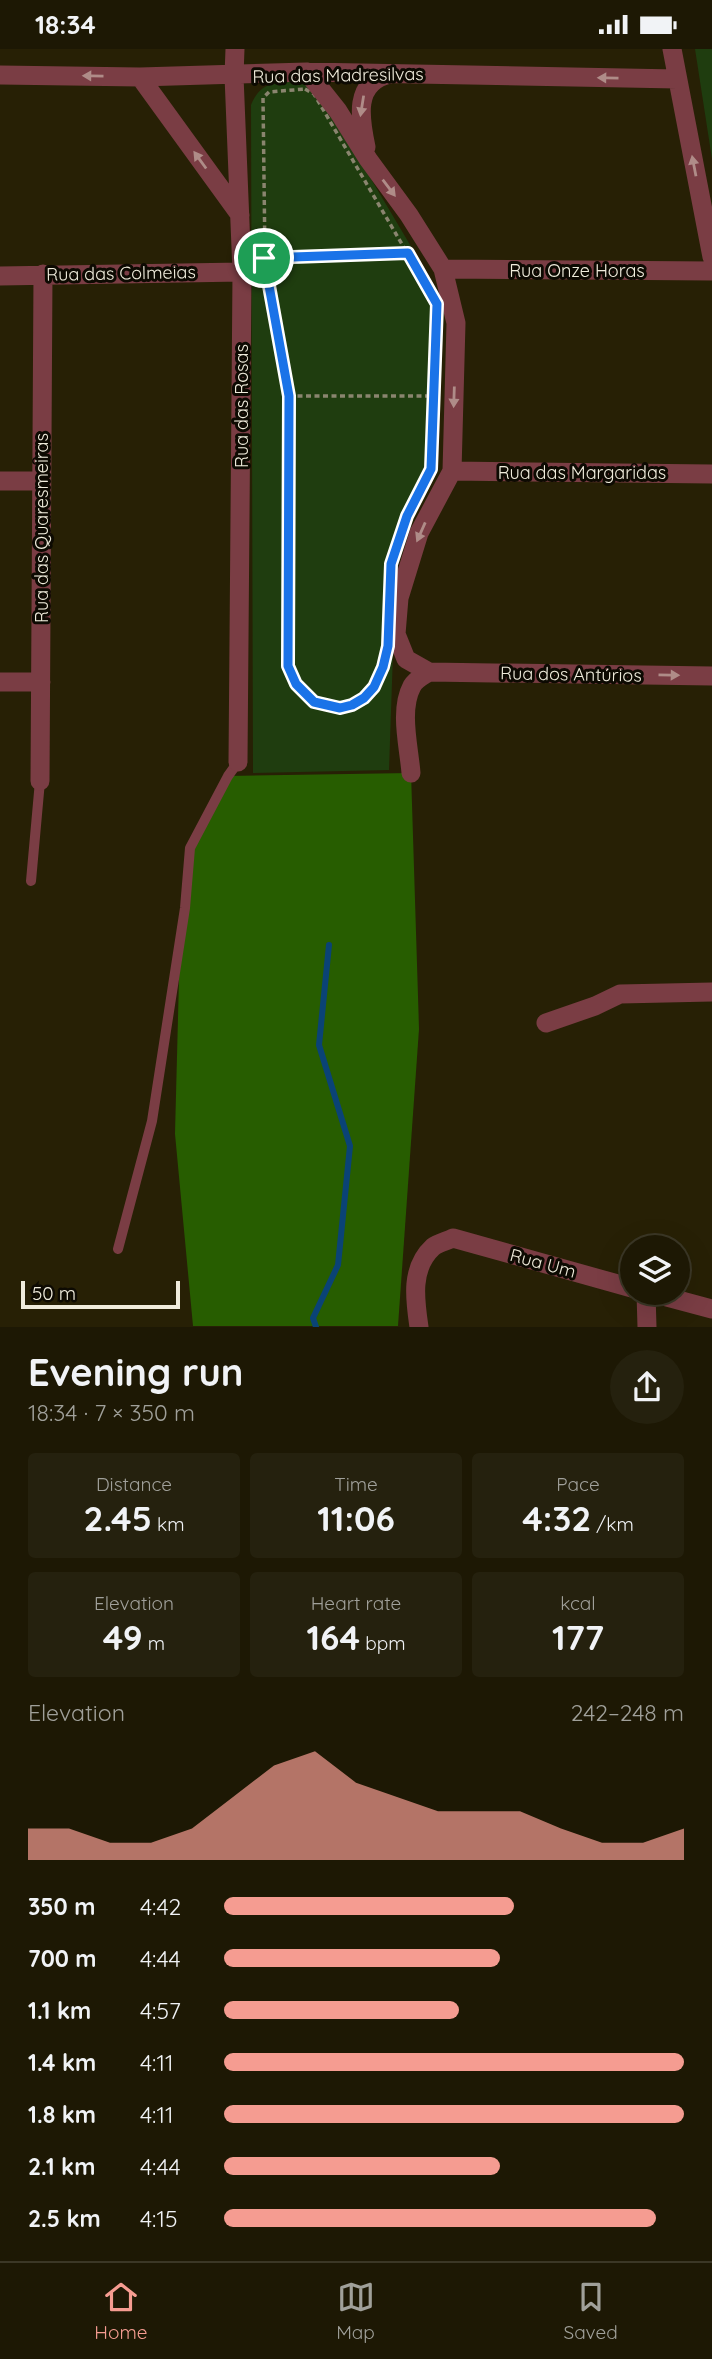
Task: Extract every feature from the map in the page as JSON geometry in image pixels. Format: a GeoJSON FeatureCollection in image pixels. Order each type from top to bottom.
{"type":"FeatureCollection","features":[{"type":"Feature","properties":{"kind":"street","name":"Rua das Rosas"},"geometry":{"type":"LineString","coordinates":[[235,49],[242,272],[238,762]]}},
{"type":"Feature","properties":{"kind":"street"},"geometry":{"type":"LineString","coordinates":[[672,49],[712,257]]}},
{"type":"Feature","properties":{"kind":"street","name":"Rua das Madresilvas"},"geometry":{"type":"LineString","coordinates":[[0,75],[140,77],[307,72],[677,79]]}},
{"type":"Feature","properties":{"kind":"street"},"geometry":{"type":"LineString","coordinates":[[307,72],[338,111],[443,269],[457,323],[452,471],[419,533],[399,598],[396,633],[406,659],[429,672]]}},
{"type":"Feature","properties":{"kind":"street"},"geometry":{"type":"LineString","coordinates":[[368,159],[360,111],[363,96],[372,82],[382,76],[398,73]]}},
{"type":"Feature","properties":{"kind":"street"},"geometry":{"type":"LineString","coordinates":[[140,77],[240,215]]}},
{"type":"Feature","properties":{"kind":"street","name":"Rua Onze Horas"},"geometry":{"type":"LineString","coordinates":[[443,269],[712,271]]}},
{"type":"Feature","properties":{"kind":"street","name":"Rua das Colmeias"},"geometry":{"type":"LineString","coordinates":[[0,276],[242,272]]}},
{"type":"Feature","properties":{"kind":"street","name":"Rua das Quaresmeiras"},"geometry":{"type":"LineString","coordinates":[[40,781],[43,274]]}},
{"type":"Feature","properties":{"kind":"street","name":"Rua das Margaridas"},"geometry":{"type":"LineString","coordinates":[[452,471],[712,474]]}},
{"type":"Feature","properties":{"kind":"street"},"geometry":{"type":"LineString","coordinates":[[0,481],[40,481]]}},
{"type":"Feature","properties":{"kind":"street"},"geometry":{"type":"LineString","coordinates":[[411,773],[406,713],[411,687],[418,678],[429,672]]}},
{"type":"Feature","properties":{"kind":"street","name":"Rua dos Antúrios"},"geometry":{"type":"LineString","coordinates":[[429,672],[712,676]]}},
{"type":"Feature","properties":{"kind":"street"},"geometry":{"type":"LineString","coordinates":[[0,683],[41,682]]}},
{"type":"Feature","properties":{"kind":"street"},"geometry":{"type":"LineString","coordinates":[[546,1023],[620,994],[712,992]]}},
{"type":"Feature","properties":{"kind":"street","name":"Rua Um"},"geometry":{"type":"LineString","coordinates":[[419,1327],[414,1296],[418,1269],[433,1247],[453,1238],[620,1285]]}},
{"type":"Feature","properties":{"kind":"street"},"geometry":{"type":"LineString","coordinates":[[690,1303],[712,1309]]}},
{"type":"Feature","properties":{"kind":"street"},"geometry":{"type":"LineString","coordinates":[[647,1305],[648,1327]]}},
{"type":"Feature","properties":{"kind":"lane"},"geometry":{"type":"LineString","coordinates":[[118,1249],[152,1121],[185,908],[190,848],[238,762]]}},
{"type":"Feature","properties":{"kind":"lane"},"geometry":{"type":"LineString","coordinates":[[31,881],[40,781]]}},
{"type":"Feature","properties":{"kind":"path"},"geometry":{"type":"LineString","coordinates":[[304,89],[314,94],[437,304],[431,469],[407,516],[391,564],[388,646],[383,667],[374,687],[364,698],[340,708],[314,702],[296,684],[288,666],[289,396],[264,258],[263,98],[269,92],[304,89]]}},
{"type":"Feature","properties":{"kind":"path"},"geometry":{"type":"LineString","coordinates":[[264,258],[408,253]]}},
{"type":"Feature","properties":{"kind":"path"},"geometry":{"type":"LineString","coordinates":[[289,396],[434,396]]}},
{"type":"Feature","properties":{"kind":"green space"},"geometry":{"type":"Polygon","coordinates":[[[695,49],[712,49],[712,159],[695,49]]]}},
{"type":"Feature","properties":{"kind":"green space"},"geometry":{"type":"Polygon","coordinates":[[[306,81],[317,88],[444,302],[437,471],[411,520],[396,566],[389,770],[253,773],[251,105],[255,96],[267,86],[281,82],[306,81]]]}},
{"type":"Feature","properties":{"kind":"green space"},"geometry":{"type":"Polygon","coordinates":[[[411,773],[419,1029],[398,1326],[193,1326],[175,1134],[180,941],[190,848],[228,776],[411,773]]]}},
{"type":"Feature","properties":{"kind":"waterway"},"geometry":{"type":"LineString","coordinates":[[316,1327],[313,1318],[338,1265],[350,1146],[319,1045],[329,945]]}},
{"type":"Feature","properties":{"kind":"route"},"geometry":{"type":"LineString","coordinates":[[408,253],[437,304],[431,469],[407,516],[391,564],[388,646],[383,667],[374,687],[364,698],[340,708],[314,702],[296,684],[288,666],[289,396],[264,258],[408,253]]}}]}
